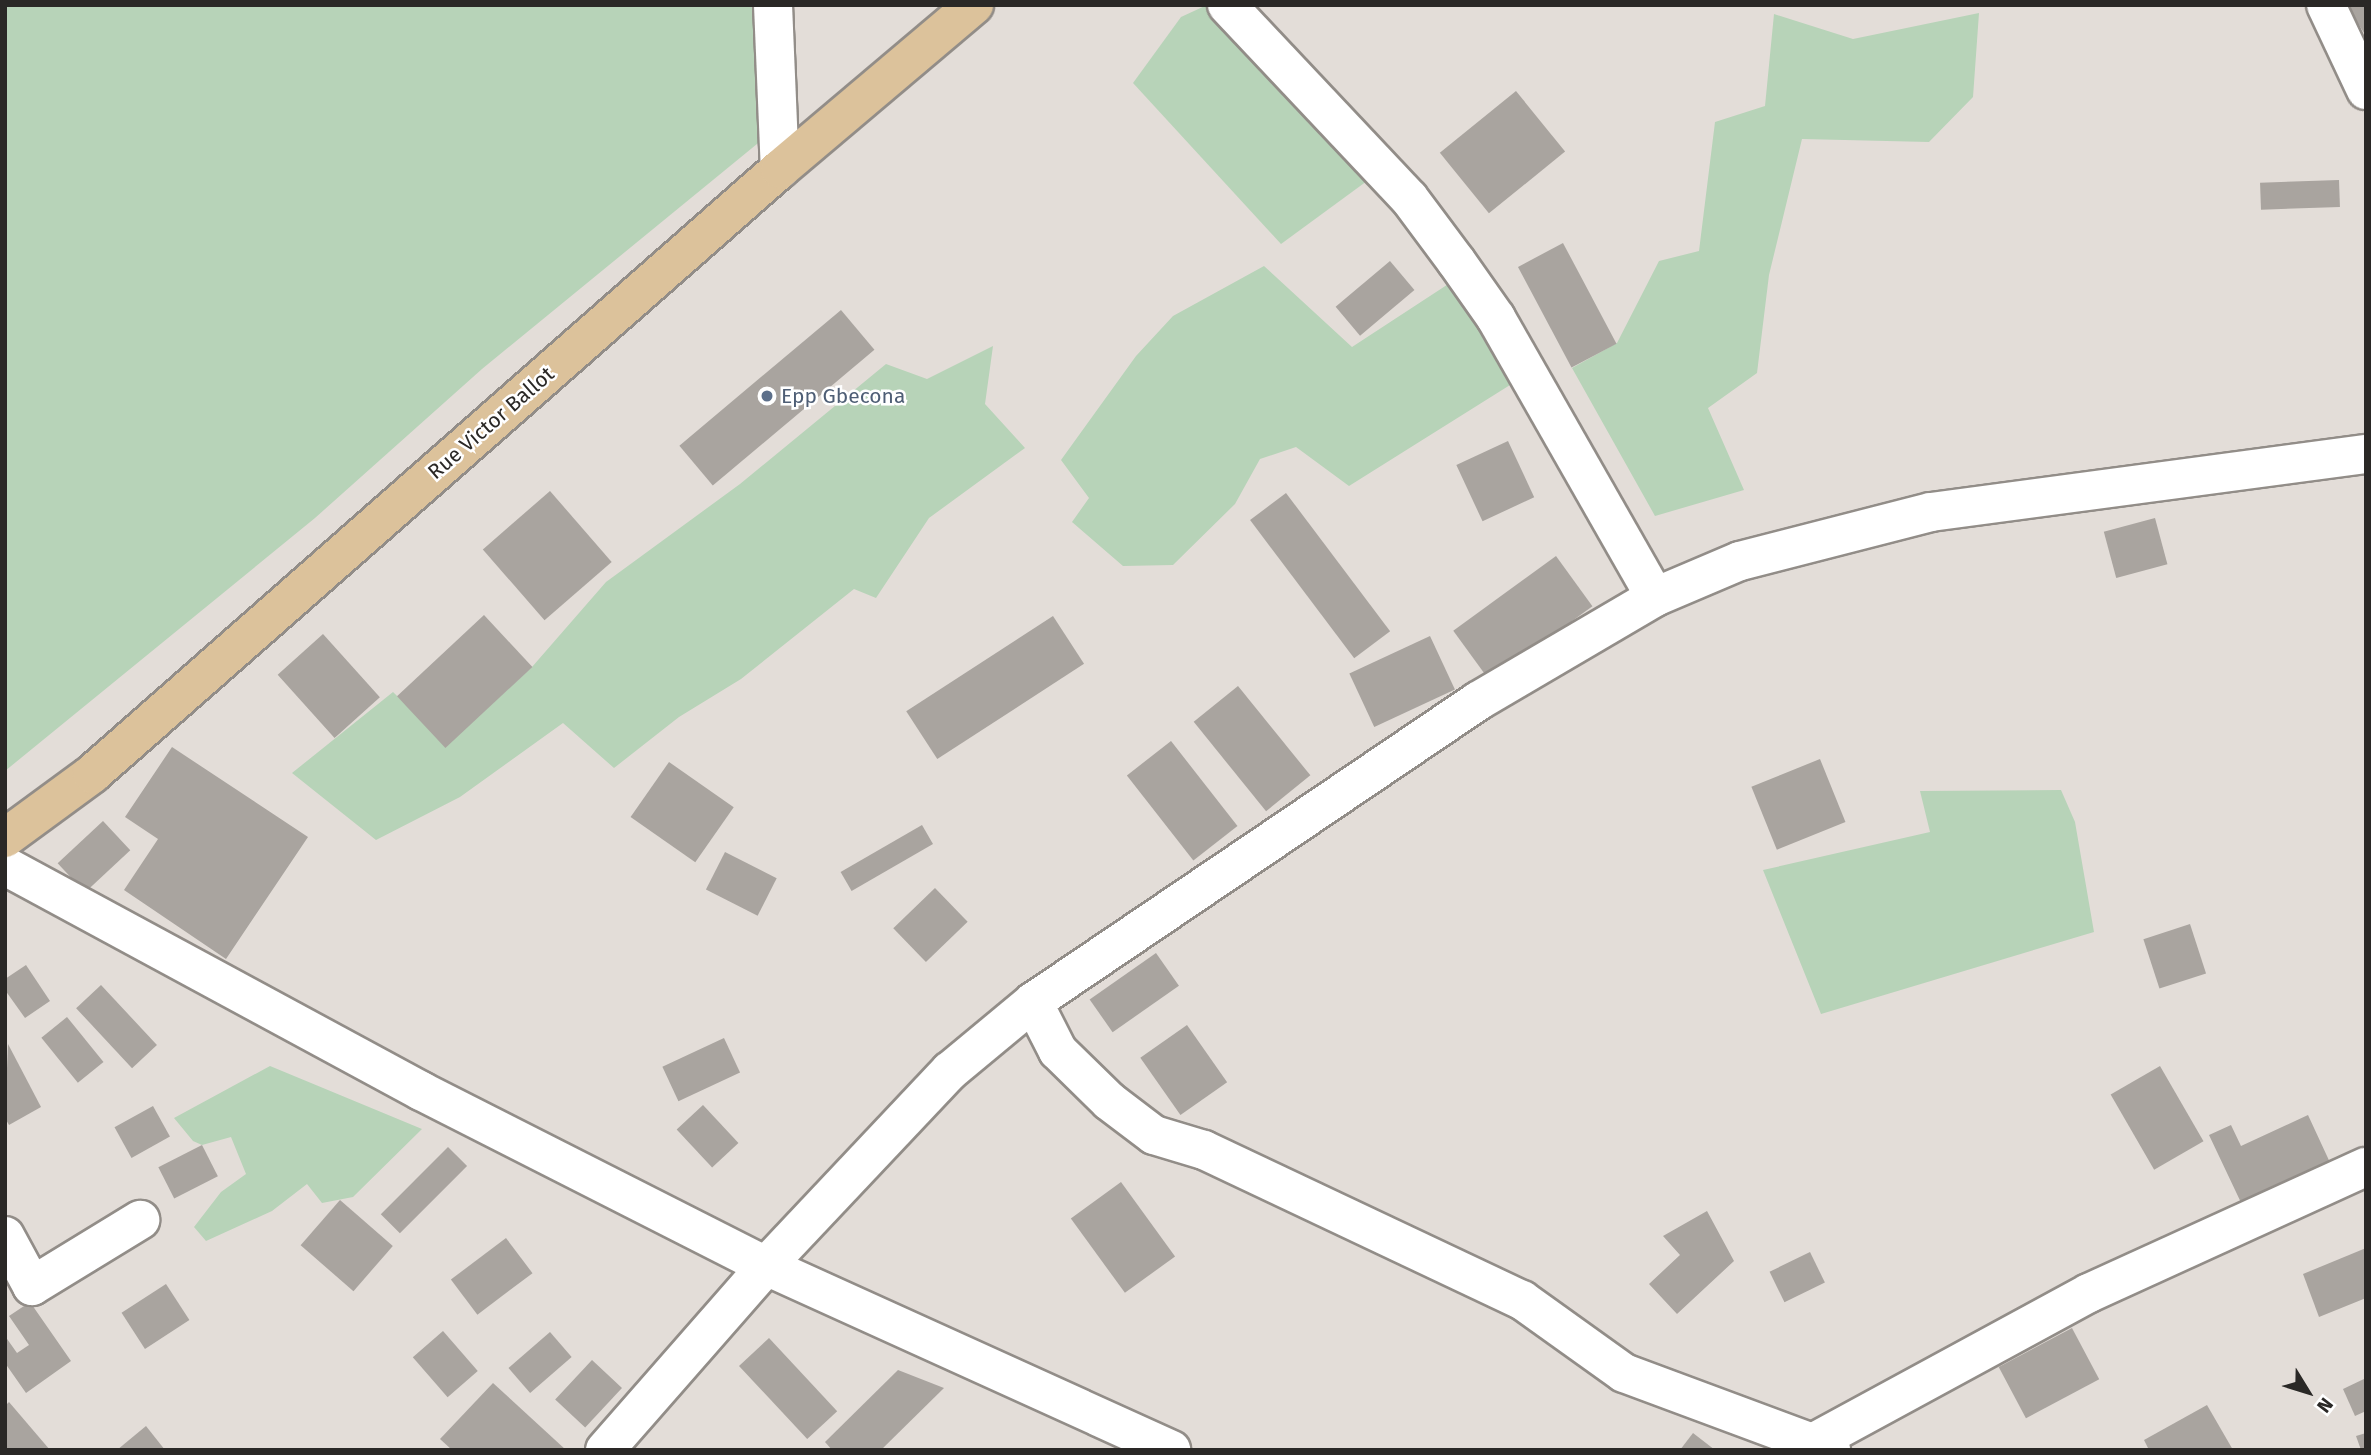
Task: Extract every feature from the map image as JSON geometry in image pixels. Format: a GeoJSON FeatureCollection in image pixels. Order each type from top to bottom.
{"type":"FeatureCollection","features":[{"type":"Feature","properties":{"kind":"main road","name":"Rue Victor Ballot"},"geometry":{"type":"LineString","coordinates":[[5,838],[92,774],[780,169],[974,5]]}},
{"type":"Feature","properties":{"kind":"street"},"geometry":{"type":"LineString","coordinates":[[773,5],[780,169]]}},
{"type":"Feature","properties":{"kind":"street"},"geometry":{"type":"LineString","coordinates":[[1227,5],[1409,198],[1456,261],[1496,318],[1654,597]]}},
{"type":"Feature","properties":{"kind":"street"},"geometry":{"type":"LineString","coordinates":[[2326,5],[2366,90]]}},
{"type":"Feature","properties":{"kind":"street"},"geometry":{"type":"LineString","coordinates":[[605,1450],[766,1266],[950,1071],[1033,1002],[1478,701],[1654,597],[1740,561],[1931,512],[2366,454]]}},
{"type":"Feature","properties":{"kind":"street"},"geometry":{"type":"LineString","coordinates":[[5,866],[421,1091],[766,1266],[1171,1450]]}},
{"type":"Feature","properties":{"kind":"street"},"geometry":{"type":"LineString","coordinates":[[1033,1002],[1058,1051],[1109,1101],[1154,1135],[1204,1150],[1522,1300],[1624,1373],[1820,1447],[2089,1293],[2366,1167]]}},
{"type":"Feature","properties":{"kind":"street"},"geometry":{"type":"LineString","coordinates":[[5,1236],[19,1294],[140,1220]]}},
{"type":"Feature","properties":{"kind":"green space"},"geometry":{"type":"Polygon","coordinates":[[[5,5],[777,5],[779,126],[482,369],[315,518],[5,771],[5,5]]]}},
{"type":"Feature","properties":{"kind":"green space"},"geometry":{"type":"Polygon","coordinates":[[[1207,5],[1227,5],[1382,170],[1281,244],[1133,83],[1181,17],[1207,5]]]}},
{"type":"Feature","properties":{"kind":"green space"},"geometry":{"type":"Polygon","coordinates":[[[1979,13],[1973,97],[1929,142],[1802,139],[1769,275],[1757,373],[1708,408],[1744,490],[1655,516],[1572,368],[1617,343],[1659,261],[1699,251],[1715,122],[1765,106],[1774,14],[1853,39],[1979,13]]]}},
{"type":"Feature","properties":{"kind":"green space"},"geometry":{"type":"Polygon","coordinates":[[[1264,266],[1352,347],[1456,279],[1518,380],[1349,486],[1296,447],[1260,459],[1235,504],[1173,565],[1123,566],[1072,522],[1089,498],[1061,460],[1136,356],[1173,316],[1264,266]]]}},
{"type":"Feature","properties":{"kind":"green space"},"geometry":{"type":"Polygon","coordinates":[[[993,346],[985,404],[1025,448],[929,518],[876,598],[854,589],[741,679],[679,717],[614,768],[563,723],[460,797],[376,840],[292,773],[393,692],[447,745],[532,667],[606,582],[740,484],[886,364],[927,379],[993,346]]]}},
{"type":"Feature","properties":{"kind":"green space"},"geometry":{"type":"Polygon","coordinates":[[[2061,790],[2075,822],[2094,932],[1821,1014],[1763,870],[1930,832],[1920,791],[2061,790]]]}},
{"type":"Feature","properties":{"kind":"green space"},"geometry":{"type":"Polygon","coordinates":[[[270,1066],[422,1129],[353,1197],[322,1203],[307,1184],[272,1211],[206,1241],[194,1227],[221,1192],[246,1174],[231,1137],[202,1145],[193,1141],[174,1118],[270,1066]]]}},
{"type":"Feature","properties":{"kind":"building"},"geometry":{"type":"Polygon","coordinates":[[[2346,5],[2366,5],[2366,36],[2346,5]]]}},
{"type":"Feature","properties":{"kind":"building"},"geometry":{"type":"Polygon","coordinates":[[[1516,91],[1565,152],[1489,213],[1440,153],[1516,91]]]}},
{"type":"Feature","properties":{"kind":"building"},"geometry":{"type":"Polygon","coordinates":[[[2339,180],[2340,207],[2261,210],[2260,183],[2339,180]]]}},
{"type":"Feature","properties":{"kind":"building"},"geometry":{"type":"Polygon","coordinates":[[[1563,243],[1617,344],[1571,368],[1518,267],[1563,243]]]}},
{"type":"Feature","properties":{"kind":"building"},"geometry":{"type":"Polygon","coordinates":[[[1390,261],[1414,290],[1360,336],[1336,307],[1390,261]]]}},
{"type":"Feature","properties":{"kind":"building"},"geometry":{"type":"Polygon","coordinates":[[[841,310],[874,350],[713,485],[679,446],[841,310]]]}},
{"type":"Feature","properties":{"kind":"building"},"geometry":{"type":"Polygon","coordinates":[[[1508,441],[1534,497],[1483,521],[1456,465],[1508,441]]]}},
{"type":"Feature","properties":{"kind":"building"},"geometry":{"type":"Polygon","coordinates":[[[550,491],[612,562],[545,620],[483,549],[550,491]]]}},
{"type":"Feature","properties":{"kind":"building"},"geometry":{"type":"Polygon","coordinates":[[[1286,493],[1390,631],[1354,658],[1250,520],[1286,493]]]}},
{"type":"Feature","properties":{"kind":"building"},"geometry":{"type":"Polygon","coordinates":[[[2155,518],[2167,564],[2116,578],[2104,532],[2155,518]]]}},
{"type":"Feature","properties":{"kind":"building"},"geometry":{"type":"Polygon","coordinates":[[[1556,556],[1592,606],[1490,681],[1453,631],[1556,556]]]}},
{"type":"Feature","properties":{"kind":"building"},"geometry":{"type":"Polygon","coordinates":[[[484,615],[532,667],[445,748],[397,696],[484,615]]]}},
{"type":"Feature","properties":{"kind":"building"},"geometry":{"type":"Polygon","coordinates":[[[1053,616],[1084,664],[937,759],[906,711],[1053,616]]]}},
{"type":"Feature","properties":{"kind":"building"},"geometry":{"type":"Polygon","coordinates":[[[323,634],[380,697],[335,738],[278,675],[323,634]]]}},
{"type":"Feature","properties":{"kind":"building"},"geometry":{"type":"Polygon","coordinates":[[[1430,636],[1455,689],[1374,727],[1349,674],[1430,636]]]}},
{"type":"Feature","properties":{"kind":"building"},"geometry":{"type":"Polygon","coordinates":[[[1238,686],[1310,775],[1266,811],[1194,722],[1238,686]]]}},
{"type":"Feature","properties":{"kind":"building"},"geometry":{"type":"Polygon","coordinates":[[[1171,741],[1237,826],[1193,861],[1127,775],[1171,741]]]}},
{"type":"Feature","properties":{"kind":"building"},"geometry":{"type":"Polygon","coordinates":[[[172,747],[308,837],[226,959],[124,890],[158,839],[125,817],[172,747]]]}},
{"type":"Feature","properties":{"kind":"building"},"geometry":{"type":"Polygon","coordinates":[[[1820,759],[1845,822],[1777,850],[1751,787],[1820,759]]]}},
{"type":"Feature","properties":{"kind":"building"},"geometry":{"type":"Polygon","coordinates":[[[669,762],[734,807],[695,862],[631,817],[669,762]]]}},
{"type":"Feature","properties":{"kind":"building"},"geometry":{"type":"Polygon","coordinates":[[[103,821],[130,850],[85,893],[58,863],[103,821]]]}},
{"type":"Feature","properties":{"kind":"building"},"geometry":{"type":"Polygon","coordinates":[[[922,825],[933,844],[852,891],[841,872],[922,825]]]}},
{"type":"Feature","properties":{"kind":"building"},"geometry":{"type":"Polygon","coordinates":[[[725,852],[777,878],[758,916],[706,889],[725,852]]]}},
{"type":"Feature","properties":{"kind":"building"},"geometry":{"type":"Polygon","coordinates":[[[935,888],[968,922],[926,962],[893,928],[935,888]]]}},
{"type":"Feature","properties":{"kind":"building"},"geometry":{"type":"Polygon","coordinates":[[[2190,924],[2206,973],[2159,989],[2143,939],[2190,924]]]}},
{"type":"Feature","properties":{"kind":"building"},"geometry":{"type":"Polygon","coordinates":[[[1156,953],[1179,986],[1113,1032],[1090,999],[1156,953]]]}},
{"type":"Feature","properties":{"kind":"building"},"geometry":{"type":"Polygon","coordinates":[[[26,965],[50,1001],[25,1018],[5,990],[5,979],[26,965]]]}},
{"type":"Feature","properties":{"kind":"building"},"geometry":{"type":"Polygon","coordinates":[[[101,985],[157,1045],[132,1068],[76,1008],[101,985]]]}},
{"type":"Feature","properties":{"kind":"building"},"geometry":{"type":"Polygon","coordinates":[[[67,1017],[104,1062],[78,1083],[41,1038],[67,1017]]]}},
{"type":"Feature","properties":{"kind":"building"},"geometry":{"type":"Polygon","coordinates":[[[1187,1025],[1227,1082],[1180,1115],[1140,1058],[1187,1025]]]}},
{"type":"Feature","properties":{"kind":"building"},"geometry":{"type":"Polygon","coordinates":[[[724,1038],[740,1072],[678,1101],[662,1067],[724,1038]]]}},
{"type":"Feature","properties":{"kind":"building"},"geometry":{"type":"Polygon","coordinates":[[[8,1044],[41,1107],[9,1125],[5,1118],[8,1044]]]}},
{"type":"Feature","properties":{"kind":"building"},"geometry":{"type":"Polygon","coordinates":[[[2160,1066],[2204,1141],[2154,1170],[2111,1094],[2160,1066]]]}},
{"type":"Feature","properties":{"kind":"building"},"geometry":{"type":"Polygon","coordinates":[[[703,1105],[738,1143],[712,1168],[677,1130],[703,1105]]]}},
{"type":"Feature","properties":{"kind":"building"},"geometry":{"type":"Polygon","coordinates":[[[153,1106],[170,1137],[131,1158],[115,1127],[153,1106]]]}},
{"type":"Feature","properties":{"kind":"building"},"geometry":{"type":"Polygon","coordinates":[[[2308,1115],[2333,1169],[2245,1211],[2209,1135],[2231,1125],[2241,1146],[2308,1115]]]}},
{"type":"Feature","properties":{"kind":"building"},"geometry":{"type":"Polygon","coordinates":[[[202,1145],[218,1176],[174,1198],[158,1167],[202,1145]]]}},
{"type":"Feature","properties":{"kind":"building"},"geometry":{"type":"Polygon","coordinates":[[[448,1147],[467,1166],[400,1233],[381,1214],[448,1147]]]}},
{"type":"Feature","properties":{"kind":"building"},"geometry":{"type":"Polygon","coordinates":[[[1121,1182],[1175,1256],[1125,1293],[1071,1218],[1121,1182]]]}},
{"type":"Feature","properties":{"kind":"building"},"geometry":{"type":"Polygon","coordinates":[[[340,1200],[393,1246],[353,1291],[301,1245],[340,1200]]]}},
{"type":"Feature","properties":{"kind":"building"},"geometry":{"type":"Polygon","coordinates":[[[1707,1211],[1734,1261],[1677,1314],[1649,1284],[1680,1255],[1663,1236],[1707,1211]]]}},
{"type":"Feature","properties":{"kind":"building"},"geometry":{"type":"Polygon","coordinates":[[[506,1238],[532,1273],[477,1315],[451,1280],[506,1238]]]}},
{"type":"Feature","properties":{"kind":"building"},"geometry":{"type":"Polygon","coordinates":[[[2366,1248],[2366,1298],[2319,1317],[2303,1274],[2366,1248]]]}},
{"type":"Feature","properties":{"kind":"building"},"geometry":{"type":"Polygon","coordinates":[[[1810,1252],[1825,1283],[1784,1302],[1770,1272],[1810,1252]]]}},
{"type":"Feature","properties":{"kind":"building"},"geometry":{"type":"Polygon","coordinates":[[[166,1284],[189,1320],[145,1349],[122,1313],[166,1284]]]}},
{"type":"Feature","properties":{"kind":"building"},"geometry":{"type":"Polygon","coordinates":[[[30,1302],[71,1361],[26,1393],[5,1363],[5,1336],[17,1353],[29,1345],[9,1316],[30,1302]]]}},
{"type":"Feature","properties":{"kind":"building"},"geometry":{"type":"Polygon","coordinates":[[[2072,1328],[2099,1379],[2026,1418],[1999,1367],[2072,1328]]]}},
{"type":"Feature","properties":{"kind":"building"},"geometry":{"type":"Polygon","coordinates":[[[443,1331],[478,1371],[448,1397],[413,1357],[443,1331]]]}},
{"type":"Feature","properties":{"kind":"building"},"geometry":{"type":"Polygon","coordinates":[[[550,1332],[572,1357],[530,1393],[508,1368],[550,1332]]]}},
{"type":"Feature","properties":{"kind":"building"},"geometry":{"type":"Polygon","coordinates":[[[769,1338],[837,1411],[807,1439],[739,1366],[769,1338]]]}},
{"type":"Feature","properties":{"kind":"building"},"geometry":{"type":"Polygon","coordinates":[[[592,1360],[622,1388],[585,1427],[555,1399],[592,1360]]]}},
{"type":"Feature","properties":{"kind":"building"},"geometry":{"type":"Polygon","coordinates":[[[898,1370],[944,1388],[881,1450],[832,1450],[825,1442],[898,1370]]]}},
{"type":"Feature","properties":{"kind":"building"},"geometry":{"type":"Polygon","coordinates":[[[2366,1378],[2366,1411],[2355,1416],[2343,1389],[2366,1378]]]}},
{"type":"Feature","properties":{"kind":"building"},"geometry":{"type":"Polygon","coordinates":[[[493,1383],[566,1450],[452,1450],[440,1439],[493,1383]]]}},
{"type":"Feature","properties":{"kind":"building"},"geometry":{"type":"Polygon","coordinates":[[[9,1402],[50,1450],[5,1450],[5,1406],[9,1402]]]}},
{"type":"Feature","properties":{"kind":"building"},"geometry":{"type":"Polygon","coordinates":[[[2207,1405],[2233,1450],[2149,1450],[2144,1440],[2207,1405]]]}},
{"type":"Feature","properties":{"kind":"building"},"geometry":{"type":"Polygon","coordinates":[[[146,1426],[165,1450],[117,1450],[146,1426]]]}},
{"type":"Feature","properties":{"kind":"building"},"geometry":{"type":"Polygon","coordinates":[[[1693,1433],[1715,1450],[1680,1450],[1693,1433]]]}},
{"type":"Feature","properties":{"kind":"building"},"geometry":{"type":"Polygon","coordinates":[[[2366,1433],[2366,1450],[2361,1450],[2356,1436],[2366,1433]]]}},
{"type":"Feature","properties":{"kind":"place","name":"Epp Gbecona"},"geometry":{"type":"Point","coordinates":[767,396]}}]}
